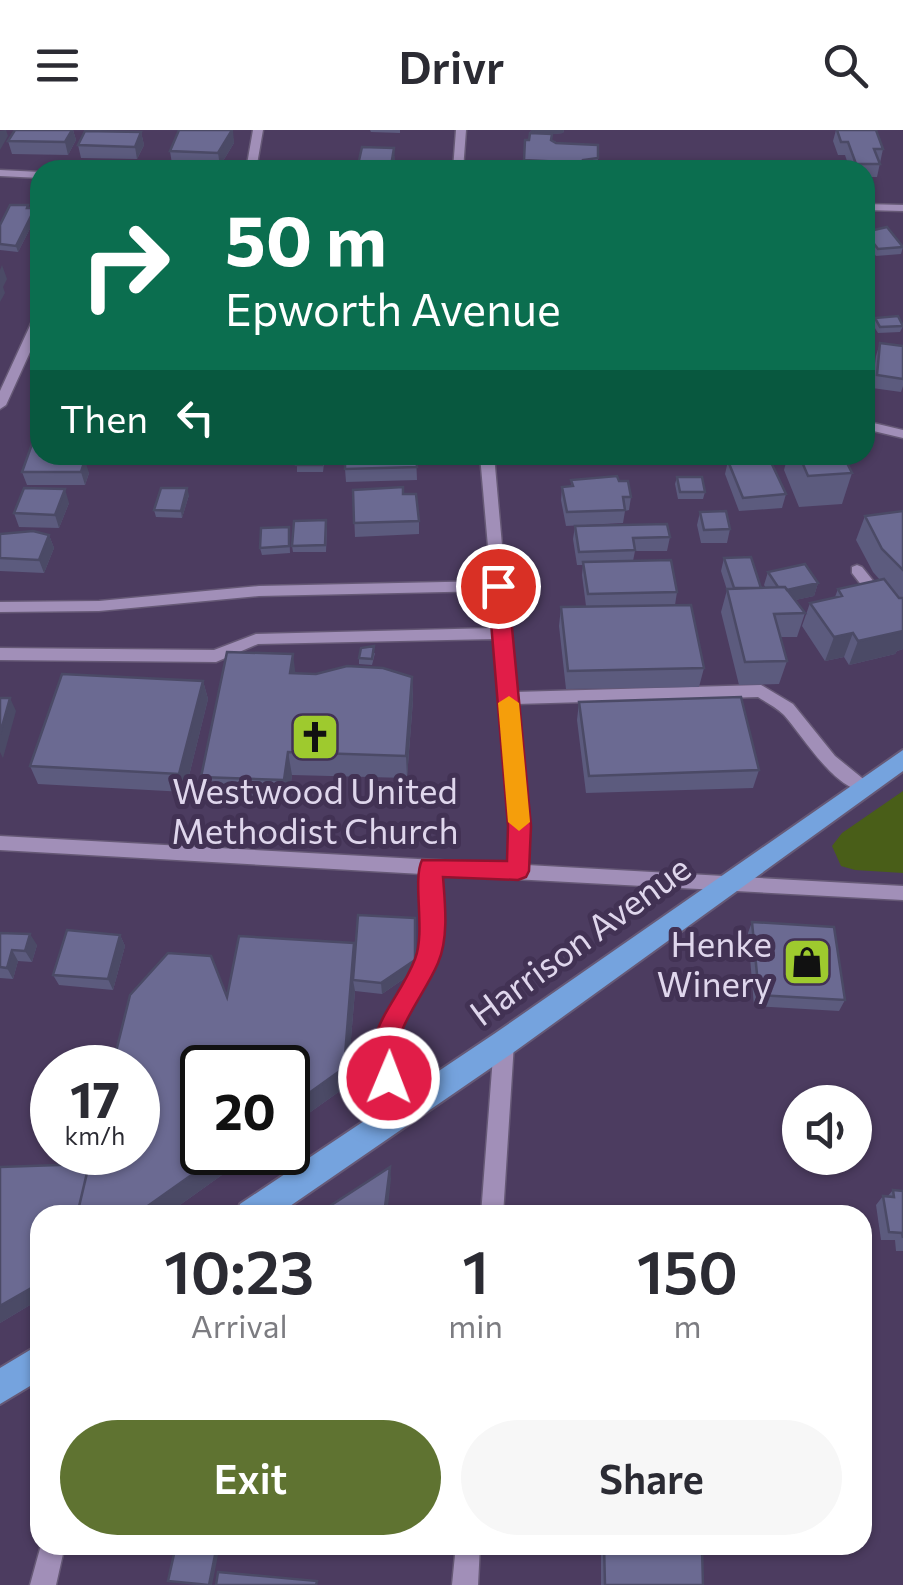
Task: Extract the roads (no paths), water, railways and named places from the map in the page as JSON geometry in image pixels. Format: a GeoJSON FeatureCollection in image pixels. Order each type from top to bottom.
{"type":"FeatureCollection","features":[{"type":"Feature","properties":{"kind":"main road","name":"Harrison Avenue"},"geometry":{"type":"LineString","coordinates":[[266,1205],[504,1043],[903,759]]}},
{"type":"Feature","properties":{"kind":"main road"},"geometry":{"type":"LineString","coordinates":[[0,1388],[30,1367]]}},
{"type":"Feature","properties":{"kind":"street"},"geometry":{"type":"LineString","coordinates":[[252,160],[258,130]]}},
{"type":"Feature","properties":{"kind":"street"},"geometry":{"type":"LineString","coordinates":[[459,160],[461,130]]}},
{"type":"Feature","properties":{"kind":"street"},"geometry":{"type":"LineString","coordinates":[[0,173],[30,174]]}},
{"type":"Feature","properties":{"kind":"street"},"geometry":{"type":"LineString","coordinates":[[875,207],[903,208]]}},
{"type":"Feature","properties":{"kind":"street"},"geometry":{"type":"LineString","coordinates":[[0,405],[30,339]]}},
{"type":"Feature","properties":{"kind":"street"},"geometry":{"type":"LineString","coordinates":[[875,427],[903,434]]}},
{"type":"Feature","properties":{"kind":"street"},"geometry":{"type":"LineString","coordinates":[[487,465],[520,826],[518,871]]}},
{"type":"Feature","properties":{"kind":"street"},"geometry":{"type":"LineString","coordinates":[[858,570],[903,628]]}},
{"type":"Feature","properties":{"kind":"street"},"geometry":{"type":"LineString","coordinates":[[0,607],[99,606],[260,591],[498,586]]}},
{"type":"Feature","properties":{"kind":"street"},"geometry":{"type":"LineString","coordinates":[[0,654],[216,656],[256,639],[502,633]]}},
{"type":"Feature","properties":{"kind":"street"},"geometry":{"type":"LineString","coordinates":[[508,698],[762,691],[787,708],[830,761],[864,786]]}},
{"type":"Feature","properties":{"kind":"street"},"geometry":{"type":"LineString","coordinates":[[0,843],[903,893]]}},
{"type":"Feature","properties":{"kind":"street"},"geometry":{"type":"LineString","coordinates":[[403,1111],[383,1056],[386,1037],[428,958],[434,910],[430,866]]}},
{"type":"Feature","properties":{"kind":"street"},"geometry":{"type":"LineString","coordinates":[[493,1205],[504,1043]]}},
{"type":"Feature","properties":{"kind":"street"},"geometry":{"type":"LineString","coordinates":[[42,1585],[50,1555]]}},
{"type":"Feature","properties":{"kind":"street"},"geometry":{"type":"LineString","coordinates":[[465,1585],[467,1555]]}},
{"type":"Feature","properties":{"kind":"place","name":"Westwood United Methodist Church"},"geometry":{"type":"Point","coordinates":[315,737]}},
{"type":"Feature","properties":{"kind":"place","name":"Henke Winery"},"geometry":{"type":"Point","coordinates":[807,962]}}]}
